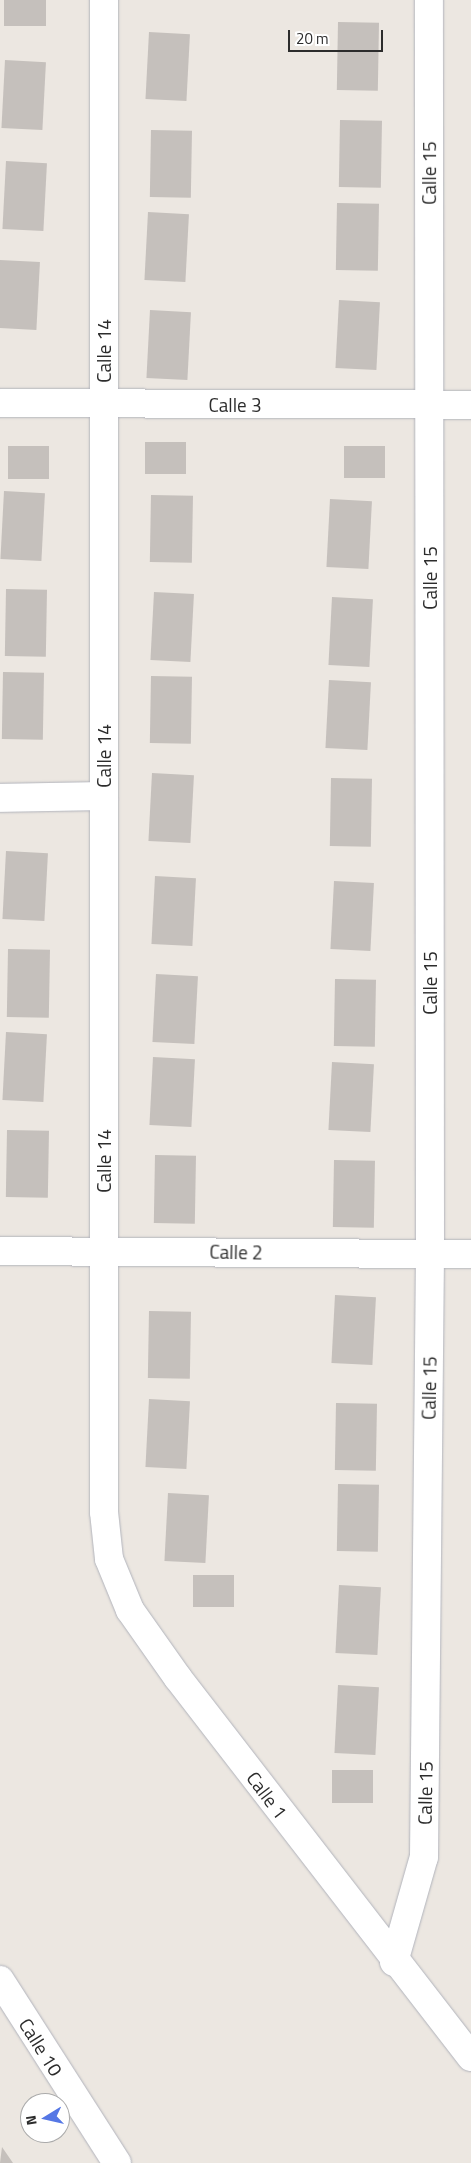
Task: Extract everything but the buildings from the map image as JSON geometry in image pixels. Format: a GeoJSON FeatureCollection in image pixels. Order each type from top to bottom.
{"type":"FeatureCollection","features":[{"type":"Feature","properties":{"kind":"street","name":"Calle 14"},"geometry":{"type":"LineString","coordinates":[[104,0],[104,1512]]}},
{"type":"Feature","properties":{"kind":"street","name":"Calle 15"},"geometry":{"type":"LineString","coordinates":[[394,1962],[424,1857],[430,1254],[428,0]]}},
{"type":"Feature","properties":{"kind":"street","name":"Calle 3"},"geometry":{"type":"LineString","coordinates":[[0,403],[104,405],[471,404]]}},
{"type":"Feature","properties":{"kind":"street"},"geometry":{"type":"LineString","coordinates":[[0,798],[104,796]]}},
{"type":"Feature","properties":{"kind":"street","name":"Calle 2"},"geometry":{"type":"LineString","coordinates":[[0,1251],[471,1254]]}},
{"type":"Feature","properties":{"kind":"street","name":"Calle 1"},"geometry":{"type":"LineString","coordinates":[[104,1512],[109,1558],[130,1610],[394,1962],[471,2057]]}},
{"type":"Feature","properties":{"kind":"street","name":"Calle 10"},"geometry":{"type":"LineString","coordinates":[[0,1980],[117,2163]]}}]}
